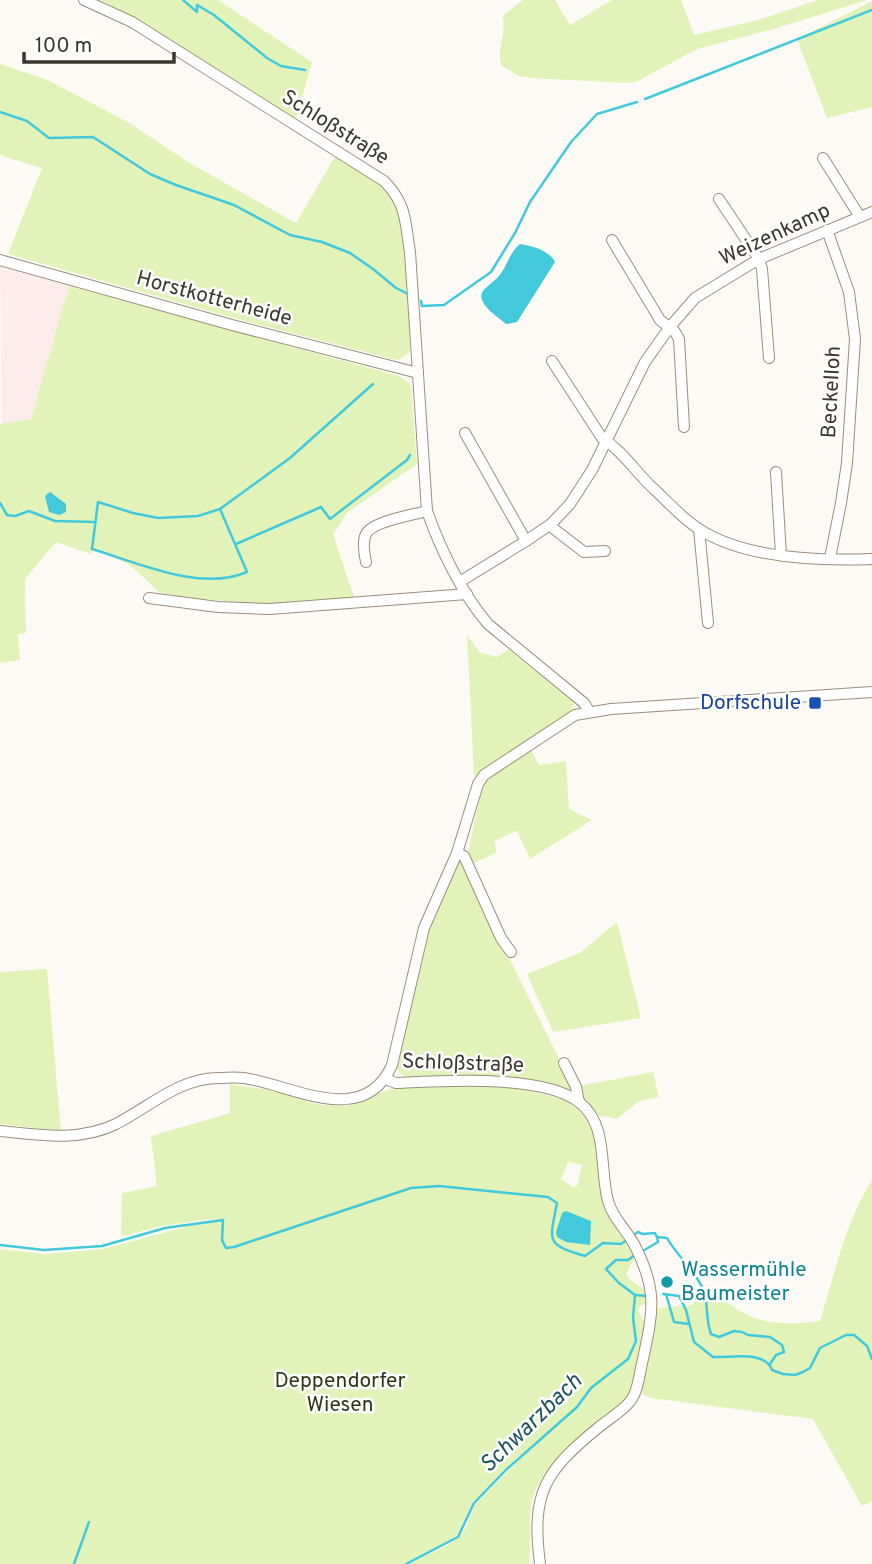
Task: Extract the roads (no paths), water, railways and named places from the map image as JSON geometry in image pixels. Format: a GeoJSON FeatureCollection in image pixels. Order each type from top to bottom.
{"type":"FeatureCollection","features":[{"type":"Feature","properties":{"kind":"street","name":"Schloßstraße"},"geometry":{"type":"LineString","coordinates":[[84,0],[142,29],[384,181],[398,195],[404,213],[410,252],[427,511],[434,530],[476,610],[488,624],[584,703],[589,712]]}},
{"type":"Feature","properties":{"kind":"street"},"geometry":{"type":"LineString","coordinates":[[824,158],[860,217]]}},
{"type":"Feature","properties":{"kind":"street"},"geometry":{"type":"LineString","coordinates":[[719,199],[759,259],[769,358]]}},
{"type":"Feature","properties":{"kind":"street","name":"Weizenkamp"},"geometry":{"type":"LineString","coordinates":[[461,582],[551,524],[570,504],[592,470],[645,362],[695,298],[759,259],[872,212]]}},
{"type":"Feature","properties":{"kind":"street","name":"Beckelloh"},"geometry":{"type":"LineString","coordinates":[[827,230],[849,292],[855,339],[847,463],[830,558]]}},
{"type":"Feature","properties":{"kind":"street"},"geometry":{"type":"LineString","coordinates":[[612,240],[660,320],[675,332],[679,340],[684,427]]}},
{"type":"Feature","properties":{"kind":"street","name":"Horstkotterheide"},"geometry":{"type":"LineString","coordinates":[[0,260],[232,325],[418,373]]}},
{"type":"Feature","properties":{"kind":"street"},"geometry":{"type":"LineString","coordinates":[[552,361],[602,438],[613,444],[646,482],[699,529],[741,548],[781,555],[872,559]]}},
{"type":"Feature","properties":{"kind":"street"},"geometry":{"type":"LineString","coordinates":[[465,433],[526,541]]}},
{"type":"Feature","properties":{"kind":"street"},"geometry":{"type":"LineString","coordinates":[[776,472],[781,555]]}},
{"type":"Feature","properties":{"kind":"street"},"geometry":{"type":"LineString","coordinates":[[366,562],[366,532],[374,526],[427,511]]}},
{"type":"Feature","properties":{"kind":"street"},"geometry":{"type":"LineString","coordinates":[[551,524],[584,552],[605,551]]}},
{"type":"Feature","properties":{"kind":"street"},"geometry":{"type":"LineString","coordinates":[[699,529],[708,624]]}},
{"type":"Feature","properties":{"kind":"street"},"geometry":{"type":"LineString","coordinates":[[149,598],[218,607],[270,609],[467,594]]}},
{"type":"Feature","properties":{"kind":"street"},"geometry":{"type":"LineString","coordinates":[[0,1131],[46,1136],[83,1135],[114,1124],[173,1090],[214,1078],[243,1078],[333,1101],[361,1095],[386,1079],[393,1065],[424,928],[457,853],[473,793],[484,775],[568,720],[589,712],[872,692]]}},
{"type":"Feature","properties":{"kind":"street"},"geometry":{"type":"LineString","coordinates":[[457,853],[464,856],[501,938],[511,952]]}},
{"type":"Feature","properties":{"kind":"street"},"geometry":{"type":"LineString","coordinates":[[540,1564],[537,1539],[542,1490],[562,1461],[634,1396],[653,1299],[641,1258],[610,1208],[599,1132],[589,1112],[579,1102],[576,1087],[564,1063]]}},
{"type":"Feature","properties":{"kind":"street","name":"Schloßstraße"},"geometry":{"type":"LineString","coordinates":[[386,1079],[396,1083],[472,1080],[513,1083],[561,1094],[579,1102]]}},
{"type":"Feature","properties":{"kind":"water"},"geometry":{"type":"Polygon","coordinates":[[[520,244],[535,247],[555,262],[517,322],[506,324],[485,305],[481,296],[505,268],[513,251],[520,244]]]}},
{"type":"Feature","properties":{"kind":"water"},"geometry":{"type":"Polygon","coordinates":[[[50,492],[66,504],[66,512],[59,515],[49,512],[45,496],[50,492]]]}},
{"type":"Feature","properties":{"kind":"water"},"geometry":{"type":"Polygon","coordinates":[[[566,1211],[591,1221],[590,1245],[566,1242],[557,1237],[562,1213],[566,1211]]]}},
{"type":"Feature","properties":{"kind":"waterway"},"geometry":{"type":"LineString","coordinates":[[183,0],[197,12],[197,5],[214,15],[267,58],[281,66],[305,70]]}},
{"type":"Feature","properties":{"kind":"waterway"},"geometry":{"type":"LineString","coordinates":[[645,99],[872,10]]}},
{"type":"Feature","properties":{"kind":"waterway"},"geometry":{"type":"LineString","coordinates":[[421,301],[422,306],[444,305],[491,272],[530,202],[571,142],[597,114],[637,102]]}},
{"type":"Feature","properties":{"kind":"waterway"},"geometry":{"type":"LineString","coordinates":[[0,112],[27,121],[49,138],[93,137],[150,174],[234,205],[290,235],[322,242],[350,253],[408,294]]}},
{"type":"Feature","properties":{"kind":"waterway"},"geometry":{"type":"LineString","coordinates":[[220,509],[247,572],[210,579],[190,577],[149,568],[92,549],[98,502],[158,518],[198,516],[220,509],[290,458],[373,384]]}},
{"type":"Feature","properties":{"kind":"waterway"},"geometry":{"type":"LineString","coordinates":[[236,544],[321,507],[330,519],[410,455]]}},
{"type":"Feature","properties":{"kind":"waterway"},"geometry":{"type":"LineString","coordinates":[[0,503],[7,515],[15,516],[29,511],[55,521],[95,522]]}},
{"type":"Feature","properties":{"kind":"waterway"},"geometry":{"type":"LineString","coordinates":[[0,1245],[44,1250],[102,1246],[165,1228],[223,1220],[222,1240],[226,1248],[234,1247],[411,1188],[439,1186],[548,1197],[557,1203],[552,1233],[556,1244],[585,1256],[603,1243],[621,1244],[627,1240]]}},
{"type":"Feature","properties":{"kind":"waterway"},"geometry":{"type":"LineString","coordinates":[[632,1236],[638,1232],[655,1233],[657,1237],[667,1238],[703,1289],[711,1334],[719,1337],[734,1331],[770,1337],[782,1345],[784,1352],[776,1355],[770,1364]]}},
{"type":"Feature","properties":{"kind":"waterway"},"geometry":{"type":"LineString","coordinates":[[641,1252],[658,1242],[657,1237]]}},
{"type":"Feature","properties":{"kind":"waterway"},"geometry":{"type":"LineString","coordinates":[[635,1255],[628,1260],[616,1260],[606,1269],[635,1295]]}},
{"type":"Feature","properties":{"kind":"waterway","name":"Schwarzbach"},"geometry":{"type":"LineString","coordinates":[[663,1294],[679,1296],[686,1310],[694,1342],[713,1357],[755,1357],[768,1364],[772,1370],[795,1375],[810,1368],[820,1348],[846,1335],[854,1335],[867,1346],[872,1359]]}},
{"type":"Feature","properties":{"kind":"waterway","name":"Schwarzbach"},"geometry":{"type":"LineString","coordinates":[[666,1294],[674,1322],[689,1324]]}},
{"type":"Feature","properties":{"kind":"waterway","name":"Schwarzbach"},"geometry":{"type":"LineString","coordinates":[[406,1564],[458,1537],[474,1503],[507,1469],[577,1407],[591,1388],[628,1359],[636,1341],[633,1318],[635,1295],[647,1296]]}},
{"type":"Feature","properties":{"kind":"waterway"},"geometry":{"type":"LineString","coordinates":[[74,1564],[89,1522]]}},
{"type":"Feature","properties":{"kind":"place","name":"Dorfschule"},"geometry":{"type":"Point","coordinates":[815,703]}},
{"type":"Feature","properties":{"kind":"place","name":"Wassermühle Baumeister"},"geometry":{"type":"Point","coordinates":[667,1282]}},
{"type":"Feature","properties":{"kind":"park label","name":"Deppendorfer Wiesen"},"geometry":{"type":"Point","coordinates":[340,1393]}}]}
